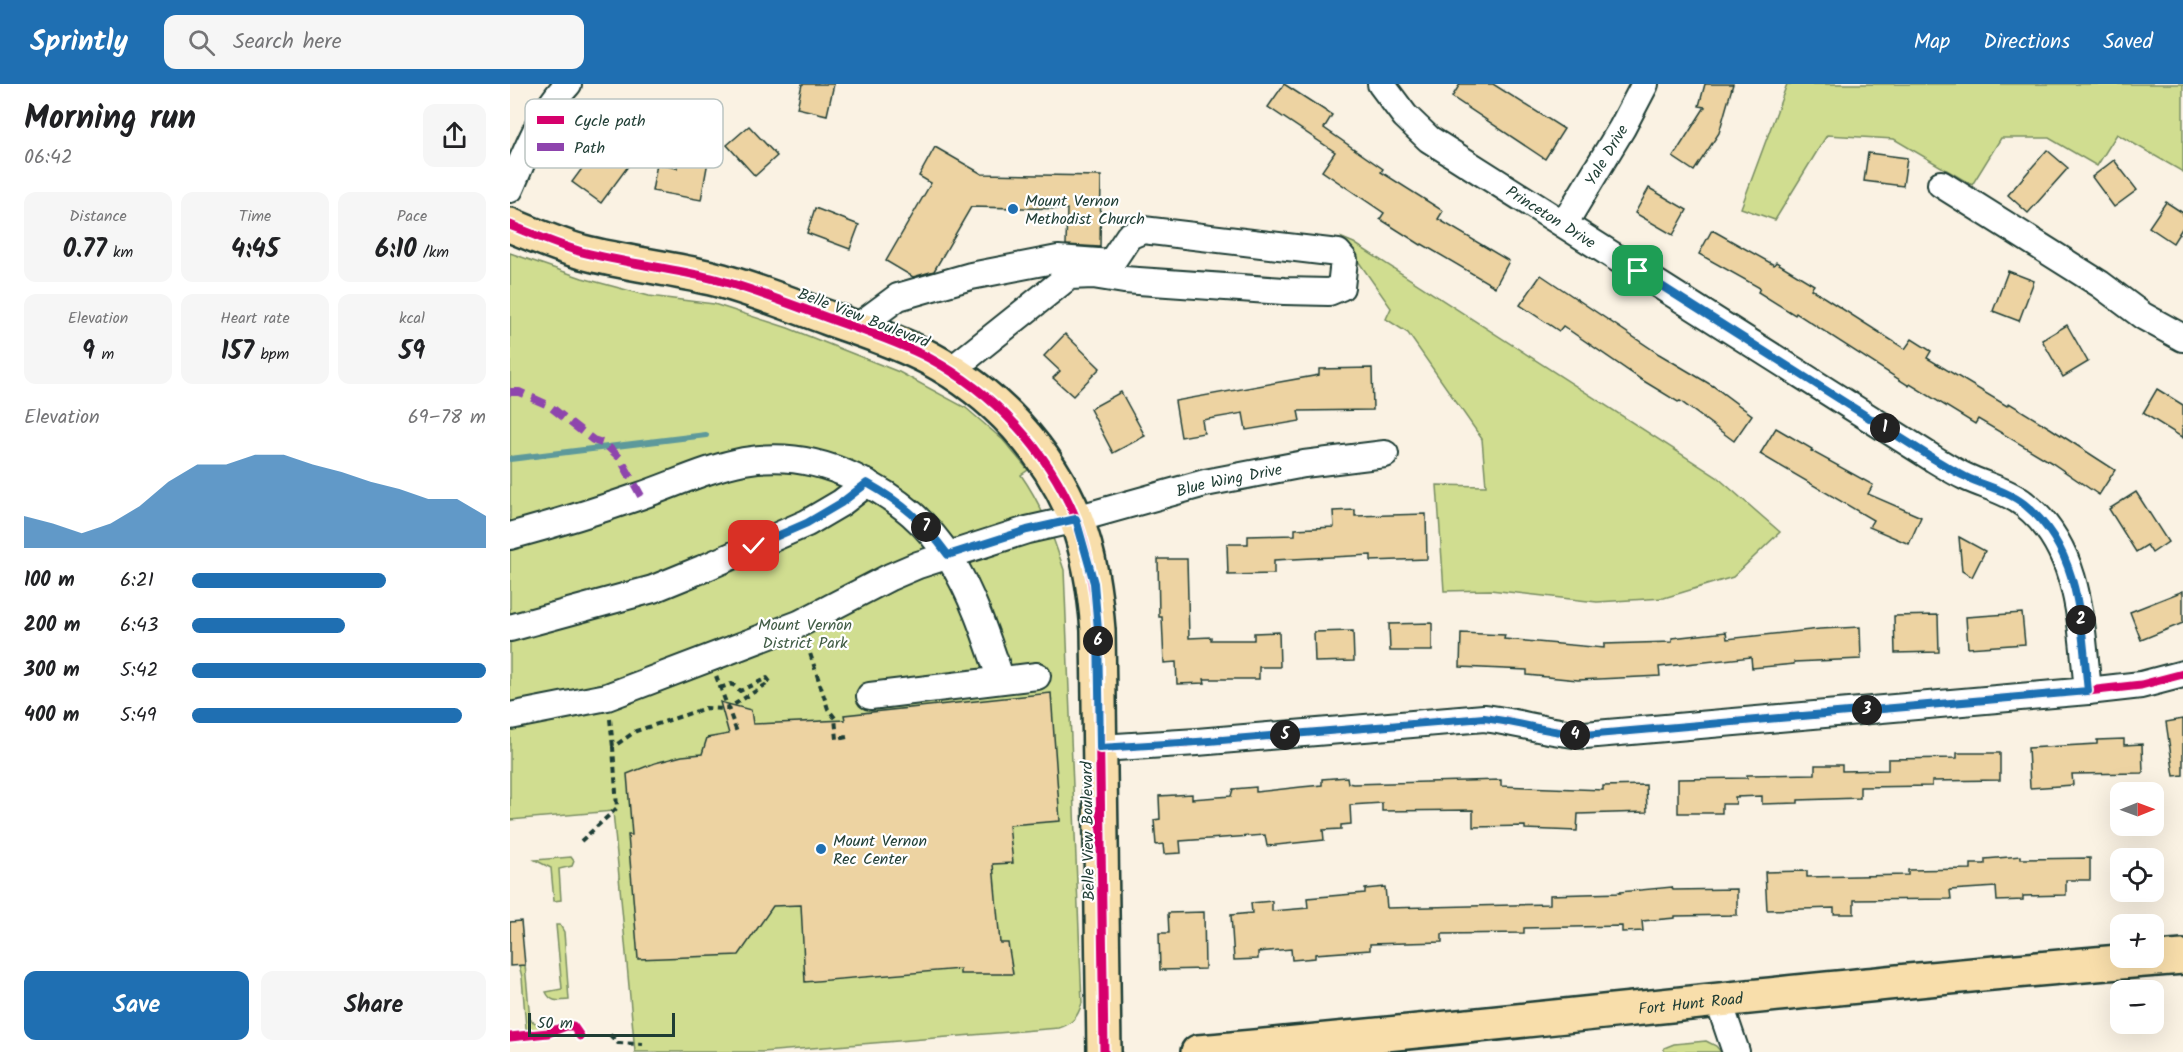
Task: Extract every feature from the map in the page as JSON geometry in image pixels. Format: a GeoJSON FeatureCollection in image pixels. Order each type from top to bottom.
{"type":"FeatureCollection","features":[{"type":"Feature","properties":{"kind":"main road","name":"Belle View Boulevard"},"geometry":{"type":"LineString","coordinates":[[510,225],[554,243],[582,251],[711,278],[745,288],[856,328],[927,358],[984,395],[1021,431],[1050,470],[1076,519],[1094,583],[1098,630],[1104,1052]]}},
{"type":"Feature","properties":{"kind":"main road","name":"Fort Hunt Road"},"geometry":{"type":"LineString","coordinates":[[1198,1052],[1318,1047],[1718,999],[2183,957]]}},
{"type":"Feature","properties":{"kind":"street"},"geometry":{"type":"LineString","coordinates":[[555,99],[568,84]]}},
{"type":"Feature","properties":{"kind":"street","name":"Princeton Drive"},"geometry":{"type":"LineString","coordinates":[[1381,84],[1405,116],[1429,139],[1934,459],[1964,476],[2024,503],[2054,537],[2067,561],[2080,610],[2088,691]]}},
{"type":"Feature","properties":{"kind":"street","name":"Yale Drive"},"geometry":{"type":"LineString","coordinates":[[1564,224],[1622,128],[1645,84]]}},
{"type":"Feature","properties":{"kind":"street"},"geometry":{"type":"LineString","coordinates":[[510,189],[525,154]]}},
{"type":"Feature","properties":{"kind":"street"},"geometry":{"type":"LineString","coordinates":[[1941,184],[2100,284],[2143,316],[2183,338]]}},
{"type":"Feature","properties":{"kind":"street"},"geometry":{"type":"LineString","coordinates":[[856,328],[898,297],[971,276],[1058,259],[1112,263],[1129,236],[1143,230],[1338,253],[1344,261],[1341,288],[1329,291],[1284,291],[1124,280],[1093,274],[1070,276],[950,371]]}},
{"type":"Feature","properties":{"kind":"street","name":"Blue Wing Drive"},"geometry":{"type":"LineString","coordinates":[[510,716],[607,697],[799,624],[890,577],[948,555],[1027,530],[1076,519],[1205,483],[1304,464],[1385,454]]}},
{"type":"Feature","properties":{"kind":"street"},"geometry":{"type":"LineString","coordinates":[[510,537],[573,519],[718,468],[746,461],[776,458],[802,459],[823,464],[867,483],[911,511],[929,530],[948,555],[963,581],[1001,680]]}},
{"type":"Feature","properties":{"kind":"street"},"geometry":{"type":"LineString","coordinates":[[510,628],[643,592],[682,577],[807,523],[841,503],[867,483]]}},
{"type":"Feature","properties":{"kind":"street"},"geometry":{"type":"LineString","coordinates":[[1100,748],[1484,718],[1504,720],[1558,734],[1585,735],[2088,691],[2141,685],[2183,674]]}},
{"type":"Feature","properties":{"kind":"street"},"geometry":{"type":"LineString","coordinates":[[870,696],[1037,675]]}},
{"type":"Feature","properties":{"kind":"street"},"geometry":{"type":"LineString","coordinates":[[1718,999],[1736,1052]]}},
{"type":"Feature","properties":{"kind":"path"},"geometry":{"type":"LineString","coordinates":[[814,661],[828,709],[836,718],[837,739],[847,737]]}},
{"type":"Feature","properties":{"kind":"path"},"geometry":{"type":"LineString","coordinates":[[613,747],[636,731],[706,708],[728,709],[770,682],[767,678],[740,691],[732,684],[721,690],[728,709],[738,735]]}},
{"type":"Feature","properties":{"kind":"path"},"geometry":{"type":"LineString","coordinates":[[581,841],[617,808],[611,728]]}},
{"type":"Feature","properties":{"kind":"path"},"geometry":{"type":"LineString","coordinates":[[610,1035],[618,1043],[643,1044]]}},
{"type":"Feature","properties":{"kind":"green space"},"geometry":{"type":"Polygon","coordinates":[[[1787,84],[2183,84],[2183,172],[2117,134],[2097,166],[2049,138],[2001,138],[1972,185],[1894,139],[1827,135],[1775,220],[1741,208],[1787,84]]]}},
{"type":"Feature","properties":{"kind":"green space"},"geometry":{"type":"Polygon","coordinates":[[[1342,238],[1354,243],[1717,477],[1780,532],[1733,577],[1664,598],[1597,602],[1490,590],[1444,591],[1437,485],[1486,486],[1482,439],[1408,333],[1386,319],[1391,308],[1342,238]]]}},
{"type":"Feature","properties":{"kind":"green space","name":"Mount Vernon District Park"},"geometry":{"type":"Polygon","coordinates":[[[510,253],[582,278],[649,296],[714,304],[788,328],[899,372],[966,408],[1003,440],[1028,470],[1021,475],[1046,521],[1064,570],[1082,1003],[1077,1016],[1071,1022],[1059,1028],[762,1052],[635,1052],[613,811],[510,820],[510,253]]]}},
{"type":"Feature","properties":{"kind":"green space"},"geometry":{"type":"Polygon","coordinates":[[[571,857],[574,861],[572,866],[559,869],[561,900],[554,901],[551,868],[535,860],[571,857]]]}},
{"type":"Feature","properties":{"kind":"green space"},"geometry":{"type":"Polygon","coordinates":[[[556,925],[560,925],[564,932],[569,1000],[553,1000],[546,992],[562,989],[556,925]]]}},
{"type":"Feature","properties":{"kind":"green space"},"geometry":{"type":"Polygon","coordinates":[[[519,965],[525,965],[530,1019],[541,1025],[562,1025],[532,1033],[526,1028],[519,965]]]}},
{"type":"Feature","properties":{"kind":"green space"},"geometry":{"type":"Polygon","coordinates":[[[1706,1041],[1716,1046],[1721,1052],[1664,1052],[1664,1048],[1674,1044],[1706,1041]]]}},
{"type":"Feature","properties":{"kind":"building"},"geometry":{"type":"Polygon","coordinates":[[[802,84],[834,84],[827,115],[797,108],[802,84]]]}},
{"type":"Feature","properties":{"kind":"building"},"geometry":{"type":"Polygon","coordinates":[[[1284,84],[1332,115],[1324,128],[1383,169],[1381,172],[1443,211],[1438,219],[1509,261],[1495,287],[1380,219],[1384,213],[1322,171],[1335,152],[1268,107],[1284,84]]]}},
{"type":"Feature","properties":{"kind":"building"},"geometry":{"type":"Polygon","coordinates":[[[1460,84],[1493,84],[1564,129],[1545,159],[1452,97],[1460,84]]]}},
{"type":"Feature","properties":{"kind":"building"},"geometry":{"type":"Polygon","coordinates":[[[1705,84],[1733,84],[1719,133],[1694,171],[1673,157],[1705,107],[1699,106],[1705,84]]]}},
{"type":"Feature","properties":{"kind":"building"},"geometry":{"type":"Polygon","coordinates":[[[749,126],[777,156],[755,176],[727,145],[749,126]]]}},
{"type":"Feature","properties":{"kind":"building"},"geometry":{"type":"Polygon","coordinates":[[[935,147],[982,174],[1101,176],[1100,247],[1066,245],[1067,209],[971,207],[934,271],[913,277],[886,261],[931,183],[919,176],[935,147]]]}},
{"type":"Feature","properties":{"kind":"building"},"geometry":{"type":"Polygon","coordinates":[[[2047,150],[2068,168],[2028,213],[2008,195],[2047,150]]]}},
{"type":"Feature","properties":{"kind":"building"},"geometry":{"type":"Polygon","coordinates":[[[1868,153],[1907,158],[1903,186],[1864,181],[1868,153]]]}},
{"type":"Feature","properties":{"kind":"building"},"geometry":{"type":"Polygon","coordinates":[[[2114,160],[2137,190],[2114,207],[2092,177],[2114,160]]]}},
{"type":"Feature","properties":{"kind":"building"},"geometry":{"type":"Polygon","coordinates":[[[582,168],[627,168],[601,203],[572,182],[582,168]]]}},
{"type":"Feature","properties":{"kind":"building"},"geometry":{"type":"Polygon","coordinates":[[[656,168],[707,168],[701,200],[652,191],[656,168]]]}},
{"type":"Feature","properties":{"kind":"building"},"geometry":{"type":"Polygon","coordinates":[[[1649,188],[1687,210],[1673,235],[1635,213],[1649,188]]]}},
{"type":"Feature","properties":{"kind":"building"},"geometry":{"type":"Polygon","coordinates":[[[2166,202],[2183,213],[2183,227],[2173,243],[2149,227],[2166,202]]]}},
{"type":"Feature","properties":{"kind":"building"},"geometry":{"type":"Polygon","coordinates":[[[815,208],[859,225],[850,249],[807,233],[815,208]]]}},
{"type":"Feature","properties":{"kind":"building"},"geometry":{"type":"Polygon","coordinates":[[[1712,230],[1774,265],[1776,262],[1814,285],[1811,289],[1905,349],[1912,339],[1931,351],[1927,358],[2007,406],[2009,403],[2115,470],[2099,495],[2052,463],[1978,419],[1975,424],[1910,384],[1909,386],[1796,313],[1795,315],[1758,292],[1760,288],[1699,254],[1712,230]]]}},
{"type":"Feature","properties":{"kind":"building"},"geometry":{"type":"Polygon","coordinates":[[[2008,271],[2034,281],[2019,321],[1993,311],[2008,271]]]}},
{"type":"Feature","properties":{"kind":"building"},"geometry":{"type":"Polygon","coordinates":[[[1541,275],[1659,354],[1713,386],[1752,415],[1734,441],[1680,401],[1678,402],[1642,380],[1563,326],[1559,331],[1520,305],[1541,275]]]}},
{"type":"Feature","properties":{"kind":"building"},"geometry":{"type":"Polygon","coordinates":[[[2067,325],[2088,362],[2063,377],[2042,340],[2067,325]]]}},
{"type":"Feature","properties":{"kind":"building"},"geometry":{"type":"Polygon","coordinates":[[[1065,334],[1100,368],[1073,396],[1053,378],[1060,371],[1044,356],[1065,334]]]}},
{"type":"Feature","properties":{"kind":"building"},"geometry":{"type":"Polygon","coordinates":[[[1372,368],[1373,410],[1298,411],[1300,421],[1246,430],[1243,413],[1202,420],[1204,433],[1181,437],[1175,401],[1319,375],[1319,369],[1372,368]]]}},
{"type":"Feature","properties":{"kind":"building"},"geometry":{"type":"Polygon","coordinates":[[[2157,389],[2183,405],[2183,438],[2143,413],[2157,389]]]}},
{"type":"Feature","properties":{"kind":"building"},"geometry":{"type":"Polygon","coordinates":[[[1121,392],[1145,436],[1113,453],[1090,409],[1121,392]]]}},
{"type":"Feature","properties":{"kind":"building"},"geometry":{"type":"Polygon","coordinates":[[[1776,428],[1812,449],[1811,451],[1873,485],[1868,494],[1921,517],[1909,544],[1869,527],[1873,520],[1760,454],[1776,428]]]}},
{"type":"Feature","properties":{"kind":"building"},"geometry":{"type":"Polygon","coordinates":[[[2136,492],[2168,542],[2152,553],[2147,545],[2136,552],[2109,509],[2136,492]]]}},
{"type":"Feature","properties":{"kind":"building"},"geometry":{"type":"Polygon","coordinates":[[[1355,510],[1355,516],[1426,514],[1427,559],[1371,561],[1371,555],[1274,560],[1274,574],[1228,575],[1227,544],[1248,544],[1248,536],[1295,535],[1295,529],[1334,527],[1333,511],[1355,510]]]}},
{"type":"Feature","properties":{"kind":"building"},"geometry":{"type":"Polygon","coordinates":[[[1959,537],[1985,551],[1972,577],[1962,571],[1959,537]]]}},
{"type":"Feature","properties":{"kind":"building"},"geometry":{"type":"Polygon","coordinates":[[[1158,559],[1187,559],[1189,638],[1254,640],[1254,633],[1279,632],[1280,667],[1259,667],[1259,679],[1204,679],[1205,683],[1177,684],[1176,662],[1164,663],[1162,617],[1159,617],[1158,559]]]}},
{"type":"Feature","properties":{"kind":"building"},"geometry":{"type":"Polygon","coordinates":[[[2183,591],[2183,623],[2141,640],[2130,612],[2183,591]]]}},
{"type":"Feature","properties":{"kind":"building"},"geometry":{"type":"Polygon","coordinates":[[[2022,613],[2025,644],[1968,648],[1966,617],[2022,613]]]}},
{"type":"Feature","properties":{"kind":"building"},"geometry":{"type":"Polygon","coordinates":[[[1938,615],[1939,652],[1895,653],[1894,616],[1938,615]]]}},
{"type":"Feature","properties":{"kind":"building"},"geometry":{"type":"Polygon","coordinates":[[[1432,623],[1432,651],[1390,651],[1389,624],[1432,623]]]}},
{"type":"Feature","properties":{"kind":"building"},"geometry":{"type":"Polygon","coordinates":[[[1860,627],[1861,659],[1794,662],[1794,664],[1752,668],[1751,657],[1659,667],[1660,676],[1578,680],[1527,675],[1527,670],[1460,667],[1461,633],[1505,635],[1504,639],[1604,648],[1604,644],[1672,642],[1672,638],[1726,632],[1727,639],[1860,627]]]}},
{"type":"Feature","properties":{"kind":"building"},"geometry":{"type":"Polygon","coordinates":[[[1353,631],[1354,661],[1315,662],[1314,632],[1353,631]]]}},
{"type":"Feature","properties":{"kind":"building","name":"Mount Vernon Rec Center"},"geometry":{"type":"Polygon","coordinates":[[[1051,693],[1060,821],[1009,825],[1013,863],[993,864],[1000,943],[1008,943],[1013,974],[960,974],[960,969],[805,982],[801,905],[773,906],[739,955],[638,959],[628,835],[632,835],[627,774],[655,763],[702,754],[707,738],[729,734],[720,702],[751,710],[753,724],[845,720],[844,715],[1051,693]]]}},
{"type":"Feature","properties":{"kind":"building"},"geometry":{"type":"Polygon","coordinates":[[[2183,719],[2183,775],[2174,776],[2166,722],[2183,719]]]}},
{"type":"Feature","properties":{"kind":"building"},"geometry":{"type":"Polygon","coordinates":[[[2124,739],[2124,745],[2142,744],[2143,773],[2072,774],[2073,785],[2030,788],[2028,748],[2097,744],[2097,740],[2124,739]]]}},
{"type":"Feature","properties":{"kind":"building"},"geometry":{"type":"Polygon","coordinates":[[[1957,753],[2000,753],[2000,780],[1932,781],[1932,786],[1860,787],[1860,798],[1798,800],[1798,803],[1762,804],[1762,796],[1735,797],[1736,804],[1722,804],[1722,813],[1678,813],[1678,779],[1815,774],[1815,765],[1842,765],[1842,771],[1888,770],[1888,759],[1957,758],[1957,753]]]}},
{"type":"Feature","properties":{"kind":"building"},"geometry":{"type":"Polygon","coordinates":[[[1347,777],[1348,783],[1353,784],[1501,780],[1501,786],[1603,790],[1603,786],[1646,785],[1647,812],[1578,814],[1577,831],[1525,829],[1525,826],[1473,827],[1473,810],[1382,811],[1382,803],[1350,805],[1351,824],[1341,825],[1341,829],[1323,830],[1324,840],[1267,846],[1265,835],[1180,841],[1181,853],[1164,854],[1163,844],[1156,845],[1154,820],[1160,819],[1159,796],[1192,794],[1192,799],[1231,796],[1233,789],[1256,787],[1256,792],[1322,785],[1322,779],[1347,777]]]}},
{"type":"Feature","properties":{"kind":"building"},"geometry":{"type":"Polygon","coordinates":[[[2021,856],[2021,859],[2090,858],[2090,880],[2066,880],[2066,895],[2023,896],[2023,900],[1997,901],[1996,887],[1950,890],[1951,899],[1854,900],[1854,914],[1834,914],[1834,908],[1767,910],[1765,872],[1807,871],[1807,877],[1908,875],[1908,870],[1971,869],[1971,864],[1985,864],[1985,859],[2021,856]]]}},
{"type":"Feature","properties":{"kind":"building"},"geometry":{"type":"Polygon","coordinates":[[[1385,887],[1387,908],[1550,904],[1550,895],[1620,893],[1672,887],[1673,890],[1737,889],[1737,915],[1675,916],[1675,918],[1642,921],[1643,931],[1622,932],[1622,926],[1524,928],[1524,933],[1442,934],[1442,942],[1370,944],[1370,950],[1315,954],[1315,958],[1292,960],[1291,949],[1258,952],[1258,959],[1234,960],[1231,915],[1252,913],[1251,903],[1272,901],[1272,911],[1308,908],[1307,898],[1365,893],[1365,889],[1385,887]]]}},
{"type":"Feature","properties":{"kind":"building"},"geometry":{"type":"Polygon","coordinates":[[[1204,912],[1205,969],[1160,970],[1159,933],[1169,933],[1168,913],[1204,912]]]}},
{"type":"Feature","properties":{"kind":"building"},"geometry":{"type":"Polygon","coordinates":[[[521,921],[525,965],[510,966],[510,922],[521,921]]]}},
{"type":"Feature","properties":{"kind":"waterway"},"geometry":{"type":"LineString","coordinates":[[510,459],[706,435]]}},
{"type":"Feature","properties":{"kind":"marked path"},"geometry":{"type":"LineString","coordinates":[[510,392],[519,392],[548,405],[593,440],[605,444],[620,458],[641,496]]}},
{"type":"Feature","properties":{"kind":"cycle path"},"geometry":{"type":"LineString","coordinates":[[510,225],[582,252],[695,274],[741,286],[904,346],[953,372],[975,388],[997,406],[1034,447],[1050,470],[1076,519],[1088,560],[1095,602],[1098,630],[1104,1052]]}},
{"type":"Feature","properties":{"kind":"cycle path"},"geometry":{"type":"LineString","coordinates":[[1100,748],[1484,718],[1585,735],[2088,691],[2141,685],[2183,674]]}},
{"type":"Feature","properties":{"kind":"cycle path"},"geometry":{"type":"LineString","coordinates":[[510,1037],[548,1033],[566,1026],[573,1026],[580,1036]]}},
{"type":"Feature","properties":{"kind":"place","name":"Mount Vernon Methodist Church"},"geometry":{"type":"Point","coordinates":[1013,209]}},
{"type":"Feature","properties":{"kind":"place","name":"Mount Vernon Rec Center"},"geometry":{"type":"Point","coordinates":[821,849]}},
{"type":"Feature","properties":{"kind":"route"},"geometry":{"type":"LineString","coordinates":[[754,546],[807,523],[841,503],[867,483],[911,511],[948,555],[1027,530],[1076,519],[1094,583],[1098,630],[1100,748],[1484,718],[1504,720],[1558,734],[1585,735],[2088,691],[2080,610],[2067,561],[2054,537],[2024,503],[1964,476],[1934,459],[1638,271]]}}]}
